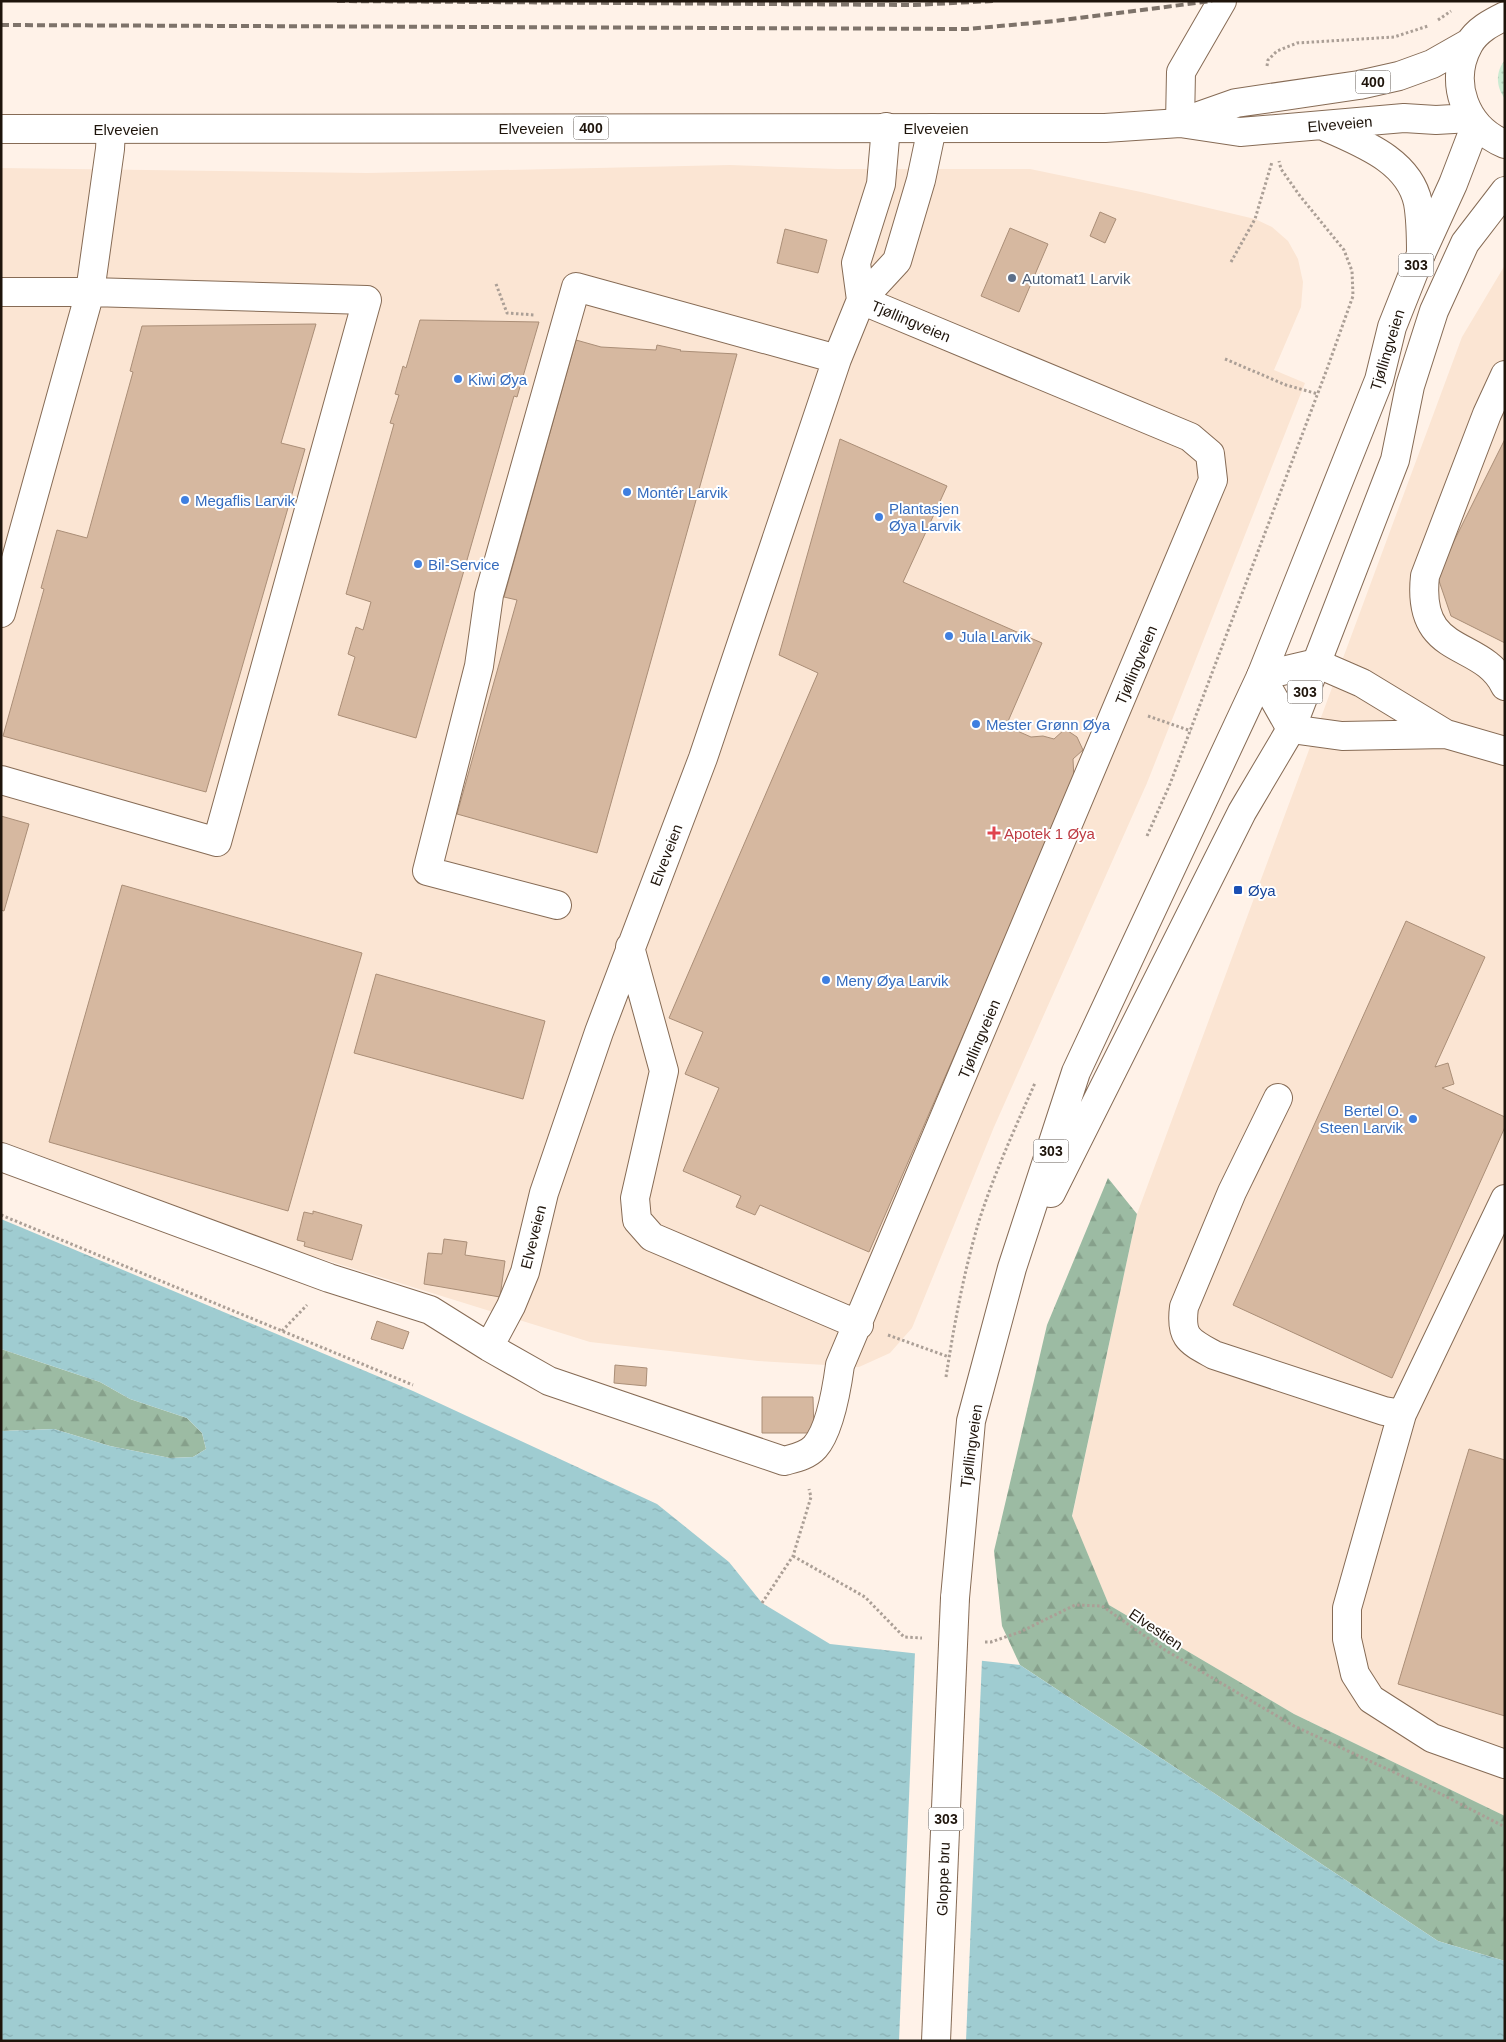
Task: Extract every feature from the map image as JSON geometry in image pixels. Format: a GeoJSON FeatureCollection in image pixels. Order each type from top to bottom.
{"type":"FeatureCollection","features":[{"type":"Feature","properties":{"kind":"main road"},"geometry":{"type":"LineString","coordinates":[[1180,123],[1180,72],[1222,1]]}},
{"type":"Feature","properties":{"kind":"main road"},"geometry":{"type":"LineString","coordinates":[[1505,4],[1461,61],[1459,81],[1462,100],[1473,121],[1485,133],[1505,144]]}},
{"type":"Feature","properties":{"kind":"main road","name":"Elveveien"},"geometry":{"type":"LineString","coordinates":[[1180,123],[1236,102],[1359,85],[1399,76],[1432,64],[1487,28]]}},
{"type":"Feature","properties":{"kind":"main road","name":"Elveveien"},"geometry":{"type":"LineString","coordinates":[[1,129],[1105,128],[1180,123],[1240,132],[1404,118],[1473,121]]}},
{"type":"Feature","properties":{"kind":"main road","name":"Tjøllingveien"},"geometry":{"type":"LineString","coordinates":[[955,1598],[971,1421],[1012,1268],[1076,1072],[1261,676],[1379,380],[1392,328],[1421,254],[1443,209],[1473,121]]}},
{"type":"Feature","properties":{"kind":"main road","name":"400"},"geometry":{"type":"LineString","coordinates":[[1324,126],[1374,149],[1395,165],[1410,185],[1418,201],[1421,254]]}},
{"type":"Feature","properties":{"kind":"main road"},"geometry":{"type":"LineString","coordinates":[[861,300],[856,263],[881,184],[886,127]]}},
{"type":"Feature","properties":{"kind":"main road"},"geometry":{"type":"LineString","coordinates":[[861,300],[897,261],[921,180],[932,128]]}},
{"type":"Feature","properties":{"kind":"main road"},"geometry":{"type":"LineString","coordinates":[[1,613],[90,292],[110,149],[111,129]]}},
{"type":"Feature","properties":{"kind":"main road","name":"Tjøllingveien"},"geometry":{"type":"LineString","coordinates":[[1012,1268],[1107,1086],[1242,812],[1290,729],[1394,460],[1410,386],[1434,311],[1465,243],[1505,191]]}},
{"type":"Feature","properties":{"kind":"main road"},"geometry":{"type":"LineString","coordinates":[[557,905],[427,871],[479,666],[489,595],[576,287],[838,359]]}},
{"type":"Feature","properties":{"kind":"main road"},"geometry":{"type":"LineString","coordinates":[[1,292],[90,292],[367,300],[217,842],[1,780]]}},
{"type":"Feature","properties":{"kind":"main road","name":"Elveveien"},"geometry":{"type":"LineString","coordinates":[[489,1348],[511,1306],[525,1272],[544,1193],[630,947],[703,758],[838,359],[861,300]]}},
{"type":"Feature","properties":{"kind":"main road","name":"Tjøllingveien"},"geometry":{"type":"LineString","coordinates":[[802,1457],[816,1446],[826,1424],[840,1365],[859,1325],[1213,480],[1210,454],[1190,437],[861,300]]}},
{"type":"Feature","properties":{"kind":"main road"},"geometry":{"type":"LineString","coordinates":[[1505,375],[1487,414],[1425,576],[1423,591],[1430,618],[1444,639],[1493,668],[1505,686]]}},
{"type":"Feature","properties":{"kind":"main road"},"geometry":{"type":"LineString","coordinates":[[1446,734],[1342,736],[1290,729],[1261,676],[1316,663],[1362,683],[1446,734],[1505,750]]}},
{"type":"Feature","properties":{"kind":"main road"},"geometry":{"type":"LineString","coordinates":[[630,947],[664,1071],[635,1198],[637,1220],[652,1237],[859,1325]]}},
{"type":"Feature","properties":{"kind":"main road"},"geometry":{"type":"LineString","coordinates":[[1278,1098],[1232,1192],[1184,1307],[1182,1325],[1185,1334],[1194,1344],[1214,1355],[1384,1410],[1402,1414]]}},
{"type":"Feature","properties":{"kind":"main road"},"geometry":{"type":"LineString","coordinates":[[1,1157],[329,1278],[430,1310],[489,1348],[549,1380],[784,1461],[802,1457]]}},
{"type":"Feature","properties":{"kind":"main road"},"geometry":{"type":"LineString","coordinates":[[1505,1199],[1402,1414],[1347,1608],[1347,1640],[1355,1674],[1371,1699],[1432,1738],[1505,1764]]}},
{"type":"Feature","properties":{"kind":"main road","name":"Gloppe bru"},"geometry":{"type":"LineString","coordinates":[[936,2041],[955,1598]]}},
{"type":"Feature","properties":{"kind":"path"},"geometry":{"type":"LineString","coordinates":[[1266,72],[1268,60],[1277,51],[1297,43],[1394,37],[1432,25],[1455,7]]}},
{"type":"Feature","properties":{"kind":"path"},"geometry":{"type":"LineString","coordinates":[[1231,262],[1255,219],[1273,158]]}},
{"type":"Feature","properties":{"kind":"path"},"geometry":{"type":"LineString","coordinates":[[1146,837],[1191,731],[1353,296],[1352,271],[1344,250],[1300,196],[1281,169],[1278,158]]}},
{"type":"Feature","properties":{"kind":"path"},"geometry":{"type":"LineString","coordinates":[[496,284],[507,313],[567,319]]}},
{"type":"Feature","properties":{"kind":"path"},"geometry":{"type":"LineString","coordinates":[[1225,359],[1286,385],[1318,394]]}},
{"type":"Feature","properties":{"kind":"path"},"geometry":{"type":"LineString","coordinates":[[1119,706],[1191,731]]}},
{"type":"Feature","properties":{"kind":"path"},"geometry":{"type":"LineString","coordinates":[[859,1325],[949,1357],[960,1299],[979,1221],[1010,1140],[1038,1077]]}},
{"type":"Feature","properties":{"kind":"path"},"geometry":{"type":"LineString","coordinates":[[1,1215],[413,1385]]}},
{"type":"Feature","properties":{"kind":"path"},"geometry":{"type":"LineString","coordinates":[[762,1603],[792,1556],[811,1497],[802,1457]]}},
{"type":"Feature","properties":{"kind":"path"},"geometry":{"type":"LineString","coordinates":[[792,1556],[865,1597],[904,1637],[923,1638]]}},
{"type":"Feature","properties":{"kind":"path","name":"Elvestien"},"geometry":{"type":"LineString","coordinates":[[981,1642],[991,1642],[1020,1632],[1076,1605],[1102,1606],[1165,1650],[1294,1726],[1439,1793],[1505,1827]]}},
{"type":"Feature","properties":{"kind":"shaded area"},"geometry":{"type":"Polygon","coordinates":[[[730,165],[838,169],[1030,169],[1141,192],[1255,219],[1272,227],[1288,241],[1298,259],[1303,282],[1301,307],[1274,370],[1305,383],[1147,783],[994,1127],[912,1328],[890,1353],[859,1367],[758,1361],[590,1342],[303,1253],[1,1141],[1,168],[367,173],[730,165]]]}},
{"type":"Feature","properties":{"kind":"shaded area"},"geometry":{"type":"Polygon","coordinates":[[[1505,265],[1505,1816],[1294,1714],[1109,1605],[1072,1517],[1137,1214],[1462,337],[1505,265]]]}},
{"type":"Feature","properties":{"kind":"green space"},"geometry":{"type":"Polygon","coordinates":[[[1505,60],[1505,99],[1498,85],[1498,74],[1505,60]]]}},
{"type":"Feature","properties":{"kind":"green space"},"geometry":{"type":"Polygon","coordinates":[[[1108,1178],[1137,1214],[1072,1516],[1109,1605],[1294,1714],[1505,1816],[1505,1961],[1438,1941],[1020,1665],[1002,1626],[994,1551],[1047,1325],[1108,1178]]]}},
{"type":"Feature","properties":{"kind":"green space"},"geometry":{"type":"Polygon","coordinates":[[[1,1349],[100,1382],[130,1399],[187,1418],[202,1433],[206,1449],[193,1457],[170,1458],[110,1446],[54,1429],[1,1431],[1,1349]]]}},
{"type":"Feature","properties":{"kind":"water"},"geometry":{"type":"Polygon","coordinates":[[[1,1219],[413,1391],[657,1504],[729,1562],[762,1603],[830,1644],[1020,1665],[1438,1941],[1505,1961],[1505,2041],[1,2041],[1,1431],[54,1429],[110,1446],[170,1458],[193,1457],[206,1449],[202,1433],[187,1418],[130,1399],[100,1382],[1,1349],[1,1219]]]}},
{"type":"Feature","properties":{"kind":"pier"},"geometry":{"type":"Polygon","coordinates":[[[915,1652],[982,1659],[966,2041],[899,2041],[915,1652]]]}},
{"type":"Feature","properties":{"kind":"building"},"geometry":{"type":"Polygon","coordinates":[[[1100,212],[1116,219],[1105,243],[1090,236],[1100,212]]]}},
{"type":"Feature","properties":{"kind":"building"},"geometry":{"type":"Polygon","coordinates":[[[1010,228],[1048,244],[1019,312],[981,296],[1010,228]]]}},
{"type":"Feature","properties":{"kind":"building"},"geometry":{"type":"Polygon","coordinates":[[[785,229],[827,240],[818,273],[777,263],[785,229]]]}},
{"type":"Feature","properties":{"kind":"building"},"geometry":{"type":"Polygon","coordinates":[[[420,320],[539,322],[517,397],[514,396],[416,738],[338,715],[355,657],[348,654],[356,627],[363,630],[371,602],[346,594],[394,424],[390,423],[399,395],[395,394],[403,366],[406,368],[420,320]]]}},
{"type":"Feature","properties":{"kind":"building"},"geometry":{"type":"Polygon","coordinates":[[[316,324],[281,443],[305,449],[206,792],[3,736],[44,589],[41,588],[57,530],[87,538],[133,372],[130,371],[142,326],[316,324]]]}},
{"type":"Feature","properties":{"kind":"building"},"geometry":{"type":"Polygon","coordinates":[[[576,340],[601,347],[656,350],[657,345],[680,351],[737,354],[597,853],[457,814],[517,600],[504,597],[576,340]]]}},
{"type":"Feature","properties":{"kind":"building"},"geometry":{"type":"Polygon","coordinates":[[[840,439],[947,486],[903,582],[1042,643],[1006,726],[1031,737],[1043,736],[1054,739],[1065,729],[1077,737],[1083,750],[1073,759],[1074,780],[869,1252],[760,1205],[755,1215],[736,1207],[741,1196],[683,1171],[719,1088],[685,1074],[703,1032],[669,1018],[818,673],[779,655],[840,439]]]}},
{"type":"Feature","properties":{"kind":"building"},"geometry":{"type":"Polygon","coordinates":[[[1505,439],[1505,643],[1451,616],[1437,575],[1505,439]]]}},
{"type":"Feature","properties":{"kind":"building"},"geometry":{"type":"Polygon","coordinates":[[[1,816],[29,824],[4,911],[1,910],[1,816]]]}},
{"type":"Feature","properties":{"kind":"building"},"geometry":{"type":"Polygon","coordinates":[[[122,885],[362,953],[288,1211],[49,1142],[122,885]]]}},
{"type":"Feature","properties":{"kind":"building"},"geometry":{"type":"Polygon","coordinates":[[[1406,921],[1485,957],[1435,1067],[1448,1063],[1454,1084],[1442,1088],[1505,1117],[1505,1127],[1392,1378],[1233,1305],[1406,921]]]}},
{"type":"Feature","properties":{"kind":"building"},"geometry":{"type":"Polygon","coordinates":[[[376,974],[545,1021],[523,1099],[354,1053],[376,974]]]}},
{"type":"Feature","properties":{"kind":"building"},"geometry":{"type":"Polygon","coordinates":[[[313,1211],[362,1225],[352,1260],[304,1246],[305,1242],[297,1240],[304,1212],[313,1214],[313,1211]]]}},
{"type":"Feature","properties":{"kind":"building"},"geometry":{"type":"Polygon","coordinates":[[[444,1239],[467,1242],[465,1255],[505,1261],[500,1297],[424,1284],[428,1253],[442,1254],[444,1239]]]}},
{"type":"Feature","properties":{"kind":"building"},"geometry":{"type":"Polygon","coordinates":[[[377,1321],[409,1332],[403,1349],[371,1339],[377,1321]]]}},
{"type":"Feature","properties":{"kind":"building"},"geometry":{"type":"Polygon","coordinates":[[[615,1365],[647,1368],[646,1386],[614,1383],[615,1365]]]}},
{"type":"Feature","properties":{"kind":"building"},"geometry":{"type":"Polygon","coordinates":[[[762,1397],[813,1397],[814,1433],[762,1433],[762,1397]]]}},
{"type":"Feature","properties":{"kind":"building"},"geometry":{"type":"Polygon","coordinates":[[[1469,1449],[1505,1460],[1505,1716],[1398,1684],[1469,1449]]]}},
{"type":"Feature","properties":{"kind":"railway"},"geometry":{"type":"LineString","coordinates":[[337,1],[914,5],[993,1]]}},
{"type":"Feature","properties":{"kind":"railway"},"geometry":{"type":"LineString","coordinates":[[1,25],[967,29],[1055,21],[1212,1]]}},
{"type":"Feature","properties":{"kind":"place","name":"Automat1 Larvik"},"geometry":{"type":"Point","coordinates":[1012,278]}},
{"type":"Feature","properties":{"kind":"place","name":"Kiwi Øya"},"geometry":{"type":"Point","coordinates":[458,379]}},
{"type":"Feature","properties":{"kind":"place","name":"Montér Larvik"},"geometry":{"type":"Point","coordinates":[627,492]}},
{"type":"Feature","properties":{"kind":"place","name":"Megaflis Larvik"},"geometry":{"type":"Point","coordinates":[185,500]}},
{"type":"Feature","properties":{"kind":"place","name":"Plantasjen Øya Larvik"},"geometry":{"type":"Point","coordinates":[879,517]}},
{"type":"Feature","properties":{"kind":"place","name":"Bil-Service"},"geometry":{"type":"Point","coordinates":[418,564]}},
{"type":"Feature","properties":{"kind":"place","name":"Jula Larvik"},"geometry":{"type":"Point","coordinates":[949,636]}},
{"type":"Feature","properties":{"kind":"place","name":"Mester Grønn Øya"},"geometry":{"type":"Point","coordinates":[976,724]}},
{"type":"Feature","properties":{"kind":"place","name":"Apotek 1 Øya"},"geometry":{"type":"Point","coordinates":[994,833]}},
{"type":"Feature","properties":{"kind":"place","name":"Øya"},"geometry":{"type":"Point","coordinates":[1238,890]}},
{"type":"Feature","properties":{"kind":"place","name":"Meny Øya Larvik"},"geometry":{"type":"Point","coordinates":[826,980]}},
{"type":"Feature","properties":{"kind":"place","name":"Bertel O. Steen Larvik"},"geometry":{"type":"Point","coordinates":[1413,1119]}}]}
